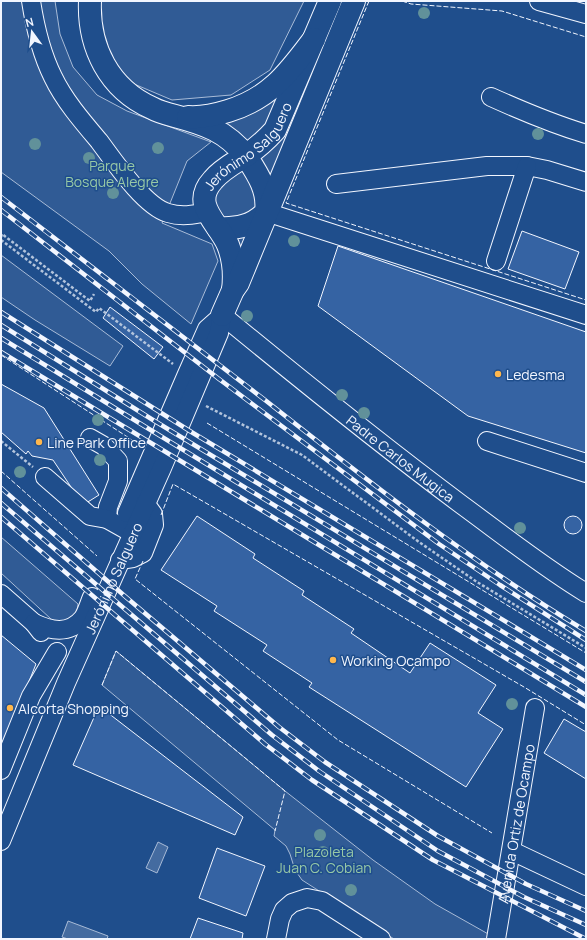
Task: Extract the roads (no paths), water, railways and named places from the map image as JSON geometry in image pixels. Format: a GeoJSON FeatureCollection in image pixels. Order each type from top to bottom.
{"type":"FeatureCollection","features":[{"type":"Feature","properties":{"kind":"main road"},"geometry":{"type":"LineString","coordinates":[[90,1],[90,24],[99,58],[119,86],[134,98],[152,108],[198,123],[222,133],[246,156],[258,174],[266,197],[266,212],[260,219],[242,227],[229,229],[212,220]]}},
{"type":"Feature","properties":{"kind":"main road","name":"Jerónimo Salguero"},"geometry":{"type":"LineString","coordinates":[[233,290],[234,269],[232,256],[228,244],[212,220],[205,198],[208,185],[220,173],[263,143],[275,130],[330,1]]}},
{"type":"Feature","properties":{"kind":"main road","name":"Jerónimo Salguero"},"geometry":{"type":"LineString","coordinates":[[222,315],[233,290],[238,283],[354,1]]}},
{"type":"Feature","properties":{"kind":"main road"},"geometry":{"type":"LineString","coordinates":[[175,116],[190,117],[215,115],[238,108],[258,99],[277,84],[297,62],[314,39]]}},
{"type":"Feature","properties":{"kind":"street"},"geometry":{"type":"LineString","coordinates":[[31,1],[43,53],[53,78],[66,99],[132,185],[148,200],[166,213],[212,220]]}},
{"type":"Feature","properties":{"kind":"street"},"geometry":{"type":"LineString","coordinates":[[539,1],[586,14]]}},
{"type":"Feature","properties":{"kind":"street"},"geometry":{"type":"LineString","coordinates":[[491,97],[526,113],[586,134]]}},
{"type":"Feature","properties":{"kind":"street"},"geometry":{"type":"LineString","coordinates":[[336,184],[487,166],[527,166],[547,170],[586,182]]}},
{"type":"Feature","properties":{"kind":"street"},"geometry":{"type":"LineString","coordinates":[[496,261],[527,166]]}},
{"type":"Feature","properties":{"kind":"street"},"geometry":{"type":"LineString","coordinates":[[266,212],[586,315]]}},
{"type":"Feature","properties":{"kind":"street","name":"Jerónimo Salguero"},"geometry":{"type":"LineString","coordinates":[[34,623],[46,629],[56,631],[76,625],[84,617],[120,526],[186,374],[207,329],[222,315]]}},
{"type":"Feature","properties":{"kind":"street","name":"Jerónimo Salguero"},"geometry":{"type":"LineString","coordinates":[[1,841],[66,683],[95,620],[120,560],[120,526],[145,504],[219,334],[222,315]]}},
{"type":"Feature","properties":{"kind":"street","name":"Padre Carlos Mugica"},"geometry":{"type":"LineString","coordinates":[[222,315],[397,457],[523,550],[586,593]]}},
{"type":"Feature","properties":{"kind":"street"},"geometry":{"type":"LineString","coordinates":[[90,438],[104,446],[118,461],[118,481],[108,507],[120,526]]}},
{"type":"Feature","properties":{"kind":"street"},"geometry":{"type":"LineString","coordinates":[[487,441],[586,473]]}},
{"type":"Feature","properties":{"kind":"street"},"geometry":{"type":"LineString","coordinates":[[45,477],[90,516],[120,526]]}},
{"type":"Feature","properties":{"kind":"street"},"geometry":{"type":"LineString","coordinates":[[120,560],[133,558],[143,553],[154,525],[153,514],[145,504]]}},
{"type":"Feature","properties":{"kind":"street"},"geometry":{"type":"LineString","coordinates":[[1,594],[34,623],[57,652],[66,683]]}},
{"type":"Feature","properties":{"kind":"street"},"geometry":{"type":"LineString","coordinates":[[1,770],[31,696],[57,652]]}},
{"type":"Feature","properties":{"kind":"street","name":"Avenida Ortiz de Ocampo"},"geometry":{"type":"LineString","coordinates":[[496,939],[535,708]]}},
{"type":"Feature","properties":{"kind":"street"},"geometry":{"type":"LineString","coordinates":[[512,851],[586,886]]}},
{"type":"Feature","properties":{"kind":"street"},"geometry":{"type":"LineString","coordinates":[[276,939],[281,914],[288,906],[298,900],[307,898],[322,901],[381,939]]}},
{"type":"Feature","properties":{"kind":"railway"},"geometry":{"type":"LineString","coordinates":[[1,197],[422,521],[503,578],[586,631]]}},
{"type":"Feature","properties":{"kind":"railway"},"geometry":{"type":"LineString","coordinates":[[1,210],[219,379],[439,544],[586,640]]}},
{"type":"Feature","properties":{"kind":"railway"},"geometry":{"type":"LineString","coordinates":[[1,312],[193,433],[586,670]]}},
{"type":"Feature","properties":{"kind":"railway"},"geometry":{"type":"LineString","coordinates":[[1,325],[153,420],[586,682]]}},
{"type":"Feature","properties":{"kind":"railway"},"geometry":{"type":"LineString","coordinates":[[1,338],[586,695]]}},
{"type":"Feature","properties":{"kind":"railway"},"geometry":{"type":"LineString","coordinates":[[1,352],[586,707]]}},
{"type":"Feature","properties":{"kind":"railway"},"geometry":{"type":"LineString","coordinates":[[1,488],[127,598],[279,727],[325,762],[438,836],[526,884],[586,911]]}},
{"type":"Feature","properties":{"kind":"railway"},"geometry":{"type":"LineString","coordinates":[[1,503],[272,735],[319,771],[438,851],[524,897],[586,925]]}},
{"type":"Feature","properties":{"kind":"railway"},"geometry":{"type":"LineString","coordinates":[[1,517],[265,744],[312,780],[433,860],[586,939]]}},
{"type":"Feature","properties":{"kind":"place","name":"Ledesma"},"geometry":{"type":"Point","coordinates":[498,374]}},
{"type":"Feature","properties":{"kind":"place","name":"Line Park Office"},"geometry":{"type":"Point","coordinates":[39,442]}},
{"type":"Feature","properties":{"kind":"place","name":"Working Ocampo"},"geometry":{"type":"Point","coordinates":[333,660]}},
{"type":"Feature","properties":{"kind":"place","name":"Alcorta Shopping"},"geometry":{"type":"Point","coordinates":[10,708]}},
{"type":"Feature","properties":{"kind":"park label","name":"Parque Bosque Alegre"},"geometry":{"type":"Point","coordinates":[112,174]}},
{"type":"Feature","properties":{"kind":"park label","name":"Plazoleta Juan C. Cobian"},"geometry":{"type":"Point","coordinates":[324,860]}}]}
